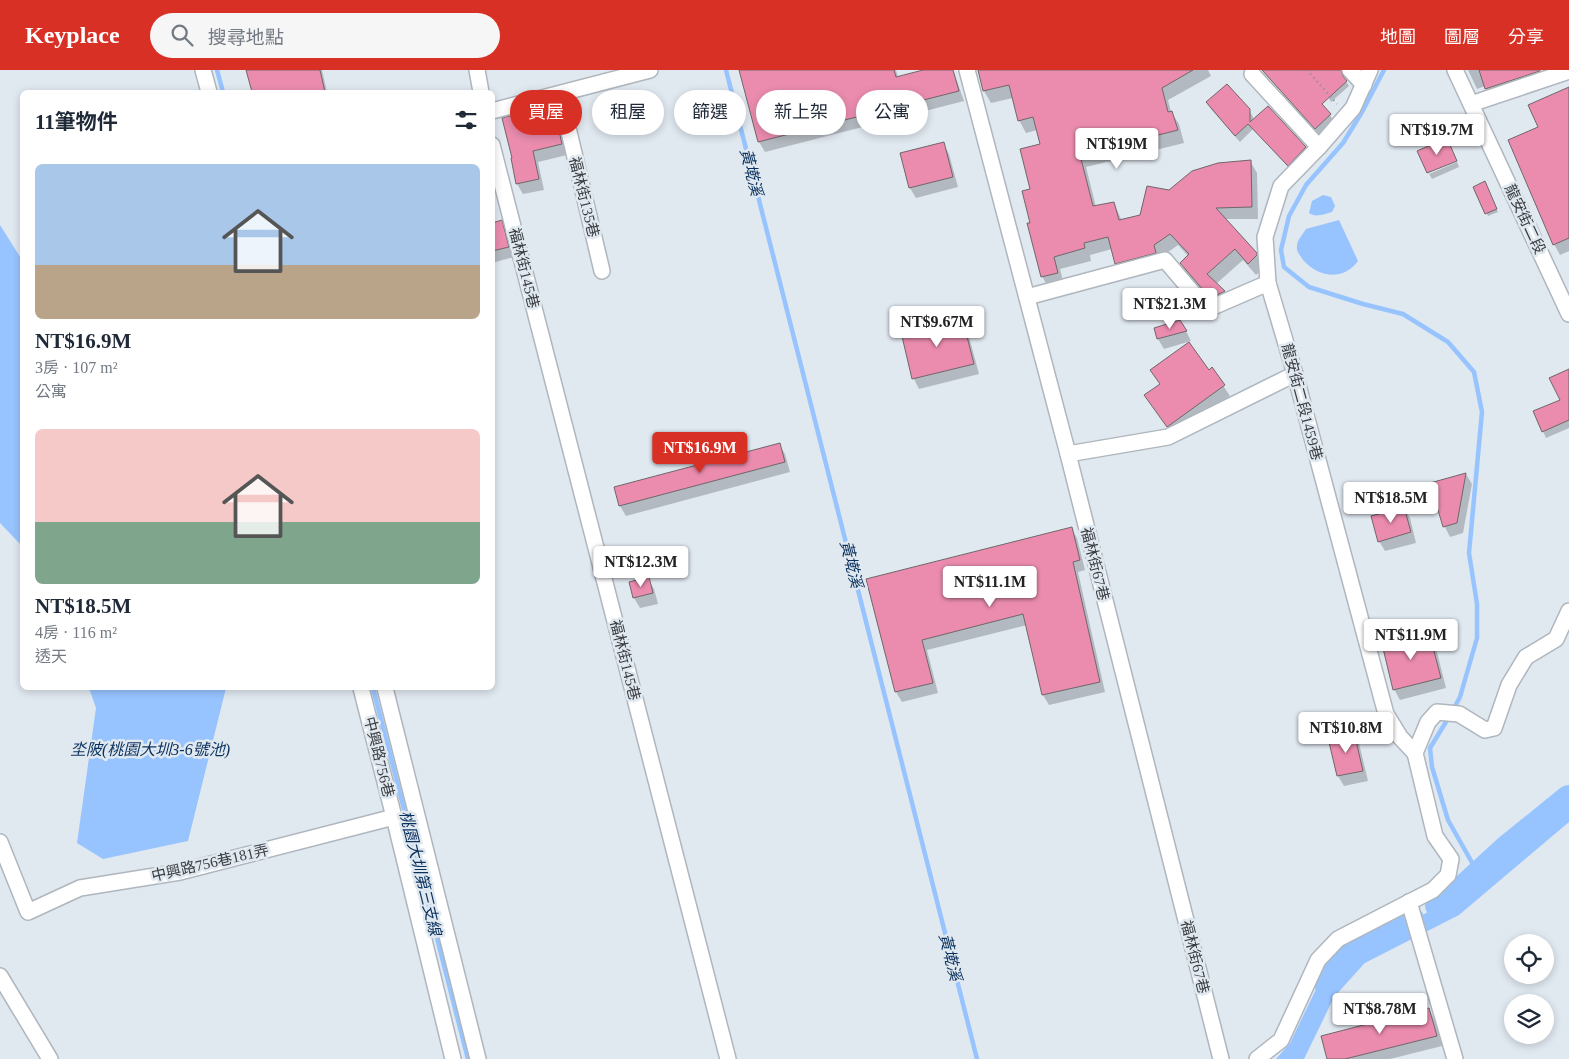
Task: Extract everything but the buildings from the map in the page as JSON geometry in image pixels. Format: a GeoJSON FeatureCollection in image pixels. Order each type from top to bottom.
{"type":"FeatureCollection","features":[{"type":"Feature","properties":{"kind":"street"},"geometry":{"type":"LineString","coordinates":[[204,70],[209,90]]}},
{"type":"Feature","properties":{"kind":"street"},"geometry":{"type":"LineString","coordinates":[[476,70],[481,90]]}},
{"type":"Feature","properties":{"kind":"street"},"geometry":{"type":"LineString","coordinates":[[575,90],[650,70]]}},
{"type":"Feature","properties":{"kind":"street","name":"福林街67巷"},"geometry":{"type":"LineString","coordinates":[[967,70],[1068,454],[1221,1059]]}},
{"type":"Feature","properties":{"kind":"street"},"geometry":{"type":"LineString","coordinates":[[1350,70],[1364,85]]}},
{"type":"Feature","properties":{"kind":"street","name":"龍安街二段1459巷"},"geometry":{"type":"LineString","coordinates":[[1370,70],[1353,108],[1281,186],[1265,237],[1268,283],[1295,374],[1386,714],[1400,737],[1415,753]]}},
{"type":"Feature","properties":{"kind":"street","name":"龍安街二段"},"geometry":{"type":"LineString","coordinates":[[1455,70],[1569,314]]}},
{"type":"Feature","properties":{"kind":"street"},"geometry":{"type":"LineString","coordinates":[[1471,104],[1569,70]]}},
{"type":"Feature","properties":{"kind":"street"},"geometry":{"type":"LineString","coordinates":[[1252,74],[1318,147]]}},
{"type":"Feature","properties":{"kind":"street"},"geometry":{"type":"LineString","coordinates":[[495,110],[510,106]]}},
{"type":"Feature","properties":{"kind":"street","name":"福林街135巷"},"geometry":{"type":"LineString","coordinates":[[570,135],[602,271]]}},
{"type":"Feature","properties":{"kind":"street","name":"福林街145巷"},"geometry":{"type":"LineString","coordinates":[[495,157],[728,1059]]}},
{"type":"Feature","properties":{"kind":"street"},"geometry":{"type":"LineString","coordinates":[[1027,297],[1165,260],[1199,300],[1215,306],[1268,283]]}},
{"type":"Feature","properties":{"kind":"street"},"geometry":{"type":"LineString","coordinates":[[1068,454],[1168,437],[1295,374]]}},
{"type":"Feature","properties":{"kind":"street"},"geometry":{"type":"LineString","coordinates":[[1257,1059],[1281,1040],[1318,960],[1338,939],[1433,890],[1448,875],[1451,859],[1435,836],[1415,753],[1428,722],[1437,712],[1459,714],[1484,730],[1494,728],[1509,685],[1526,657],[1556,639],[1569,611]]}},
{"type":"Feature","properties":{"kind":"street","name":"中興路756巷"},"geometry":{"type":"LineString","coordinates":[[362,690],[453,1059]]}},
{"type":"Feature","properties":{"kind":"street"},"geometry":{"type":"LineString","coordinates":[[386,690],[478,1059]]}},
{"type":"Feature","properties":{"kind":"street","name":"中興路756巷181弄"},"geometry":{"type":"LineString","coordinates":[[0,842],[28,912],[80,888],[180,872],[394,817]]}},
{"type":"Feature","properties":{"kind":"street"},"geometry":{"type":"LineString","coordinates":[[1409,902],[1455,1059]]}},
{"type":"Feature","properties":{"kind":"street"},"geometry":{"type":"LineString","coordinates":[[0,976],[50,1059]]}},
{"type":"Feature","properties":{"kind":"path"},"geometry":{"type":"LineString","coordinates":[[1306,70],[1337,104]]}},
{"type":"Feature","properties":{"kind":"water"},"geometry":{"type":"Polygon","coordinates":[[[1323,195],[1331,197],[1335,206],[1332,212],[1323,215],[1309,213],[1312,201],[1323,195]]]}},
{"type":"Feature","properties":{"kind":"water"},"geometry":{"type":"Polygon","coordinates":[[[1339,220],[1358,261],[1345,272],[1331,275],[1323,274],[1316,271],[1303,260],[1298,252],[1297,244],[1306,229],[1339,220]]]}},
{"type":"Feature","properties":{"kind":"water"},"geometry":{"type":"Polygon","coordinates":[[[0,225],[20,257],[20,544],[0,523],[0,225]]]}},
{"type":"Feature","properties":{"kind":"water","name":"坔陂(桃園大圳3-6號池)"},"geometry":{"type":"Polygon","coordinates":[[[90,690],[226,690],[188,841],[103,859],[77,843],[96,708],[90,690]]]}},
{"type":"Feature","properties":{"kind":"water"},"geometry":{"type":"Polygon","coordinates":[[[1569,804],[1569,822],[1459,915],[1351,970],[1340,985],[1304,1059],[1276,1059],[1290,1043],[1319,983],[1332,968],[1426,913],[1472,882],[1569,804]]]}},
{"type":"Feature","properties":{"kind":"waterway","name":"桃園大圳第三支線"},"geometry":{"type":"LineString","coordinates":[[217,70],[222,90]]}},
{"type":"Feature","properties":{"kind":"waterway","name":"黃墘溪"},"geometry":{"type":"LineString","coordinates":[[726,70],[977,1059]]}},
{"type":"Feature","properties":{"kind":"waterway"},"geometry":{"type":"LineString","coordinates":[[1384,70],[1343,143],[1306,185],[1289,216],[1281,250],[1284,267],[1309,287],[1403,314],[1448,342],[1474,372],[1482,412],[1469,553],[1477,604],[1477,638],[1460,697],[1453,710]]}},
{"type":"Feature","properties":{"kind":"waterway","name":"桃園大圳第三支線"},"geometry":{"type":"LineString","coordinates":[[374,690],[468,1059]]}},
{"type":"Feature","properties":{"kind":"waterway"},"geometry":{"type":"LineString","coordinates":[[1449,717],[1430,748],[1432,767],[1448,820],[1479,875]]}},
{"type":"Feature","properties":{"kind":"waterway"},"geometry":{"type":"LineString","coordinates":[[1439,905],[1459,893],[1506,850],[1569,799]]}},
{"type":"Feature","properties":{"kind":"waterway"},"geometry":{"type":"LineString","coordinates":[[1328,983],[1363,944],[1411,921]]}}]}
